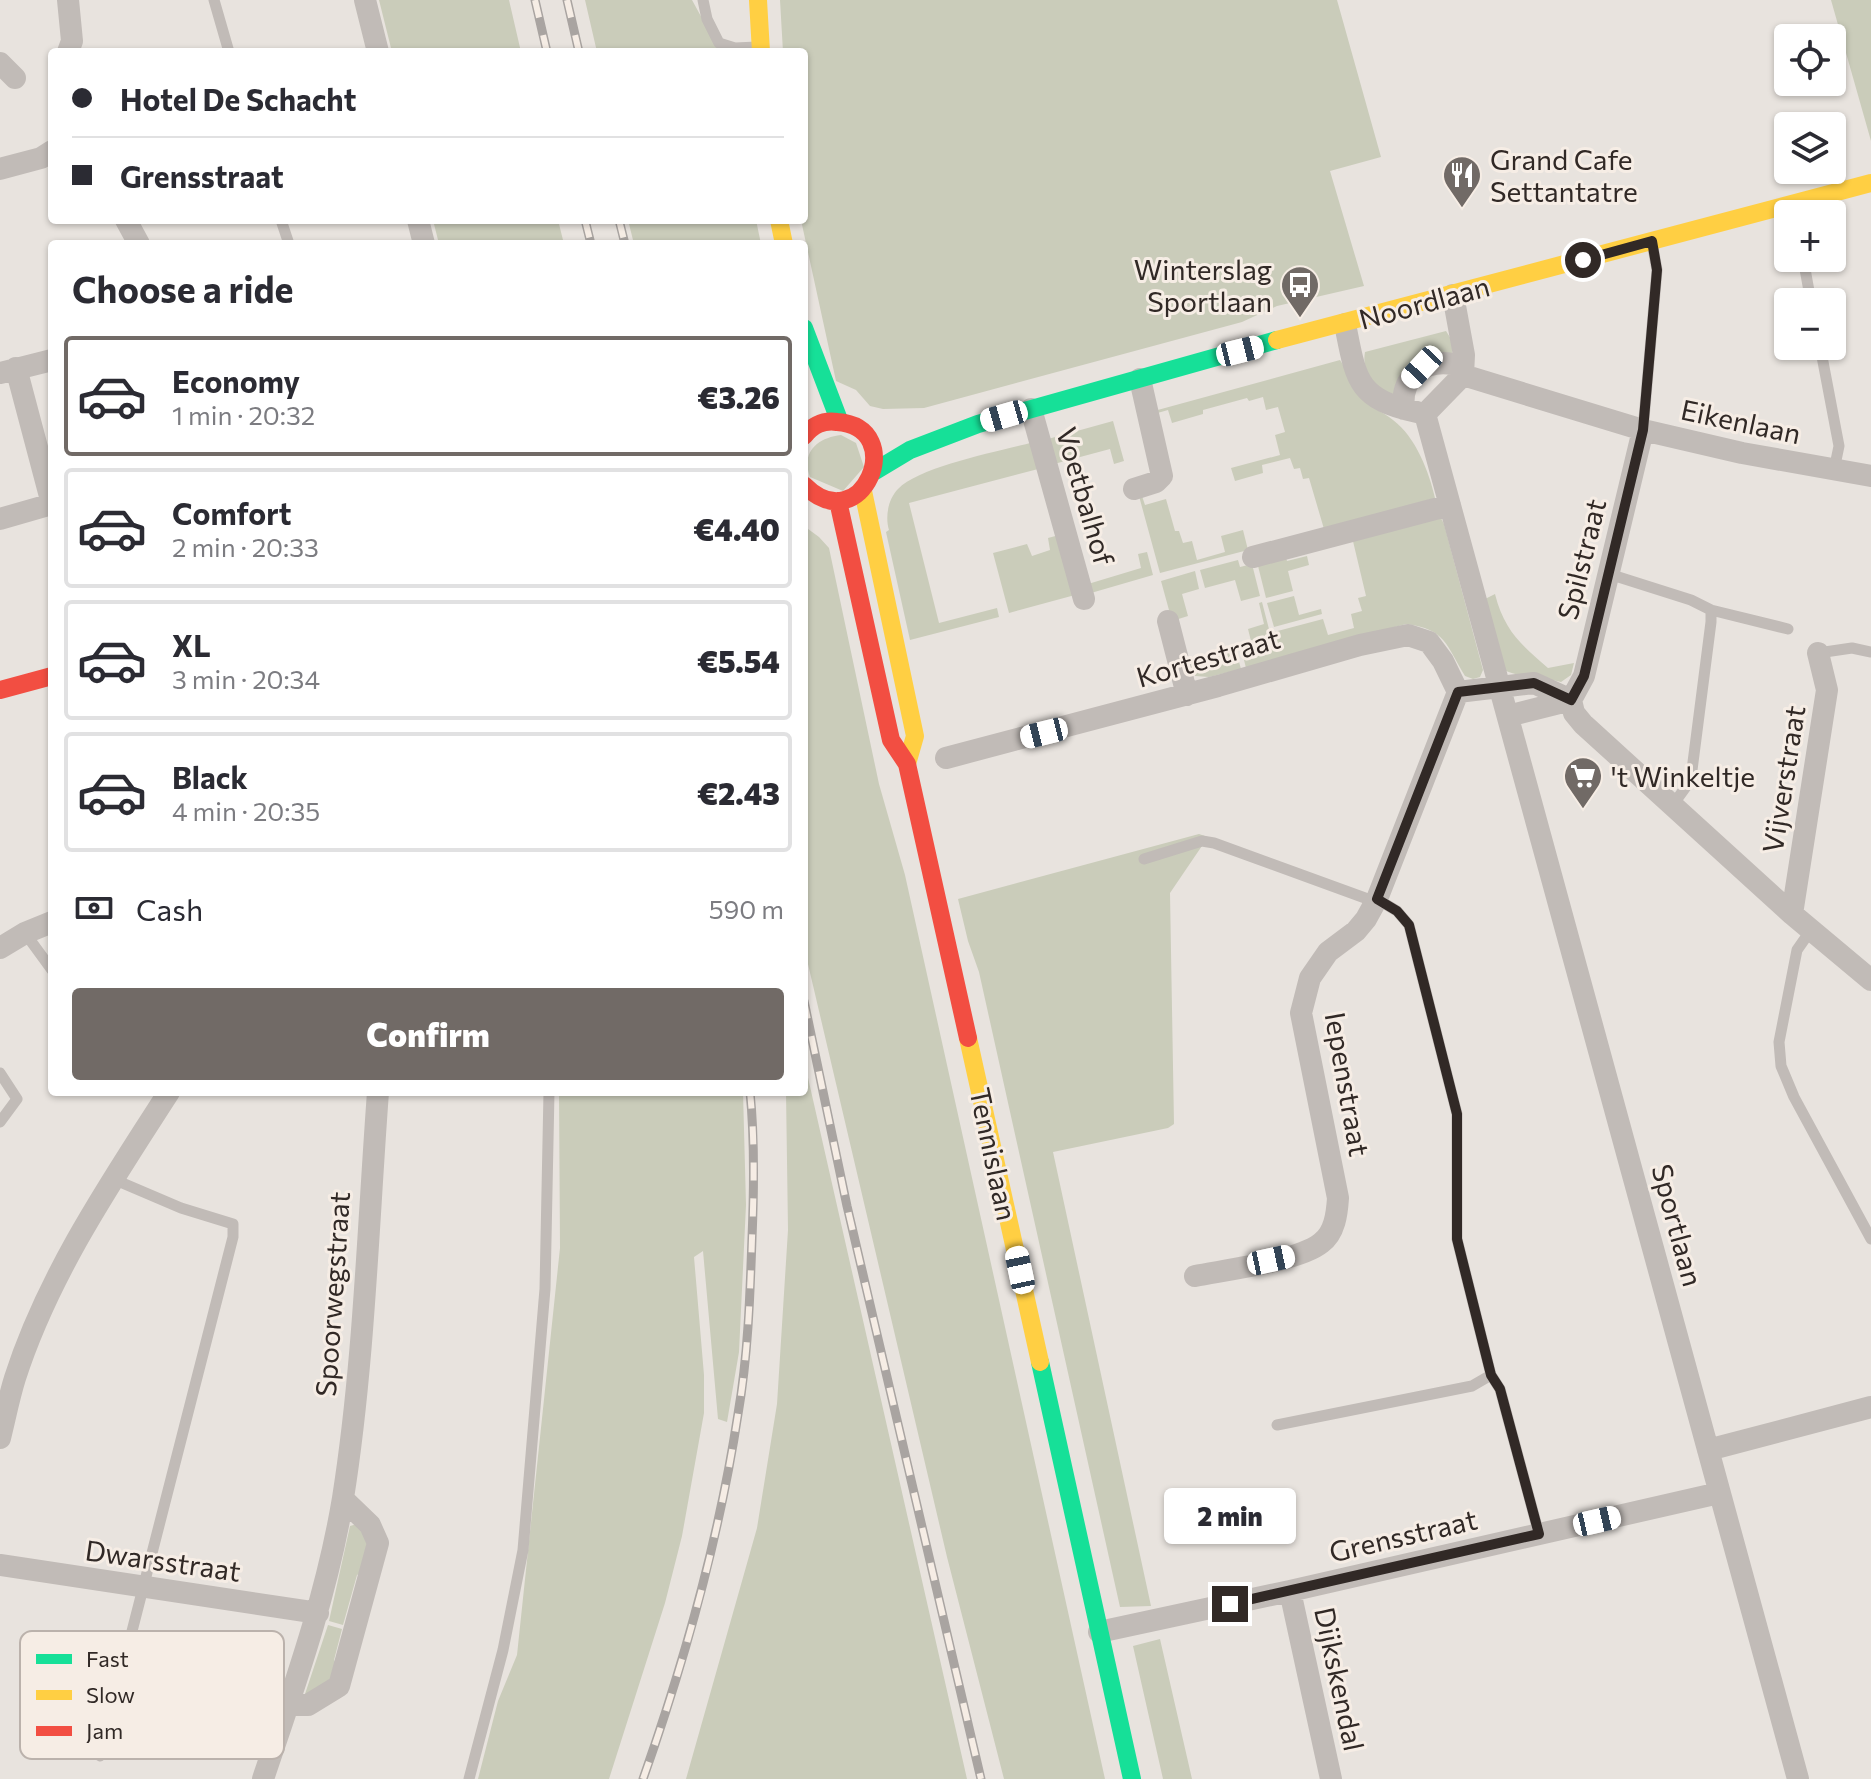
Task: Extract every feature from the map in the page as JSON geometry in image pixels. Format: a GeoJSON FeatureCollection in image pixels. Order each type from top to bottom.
{"type":"FeatureCollection","features":[{"type":"Feature","properties":{"kind":"street"},"geometry":{"type":"LineString","coordinates":[[68,0],[72,41],[69,48]]}},
{"type":"Feature","properties":{"kind":"street"},"geometry":{"type":"LineString","coordinates":[[365,0],[377,48]]}},
{"type":"Feature","properties":{"kind":"street"},"geometry":{"type":"LineString","coordinates":[[758,0],[761,48]]}},
{"type":"Feature","properties":{"kind":"street"},"geometry":{"type":"LineString","coordinates":[[0,169],[48,154]]}},
{"type":"Feature","properties":{"kind":"street","name":"Noordlaan"},"geometry":{"type":"LineString","coordinates":[[1820,200],[1871,183]]}},
{"type":"Feature","properties":{"kind":"street","name":"Noordlaan"},"geometry":{"type":"LineString","coordinates":[[863,491],[875,471],[910,450],[978,424],[1652,241],[1774,213]]}},
{"type":"Feature","properties":{"kind":"street"},"geometry":{"type":"LineString","coordinates":[[1345,324],[1360,383],[1377,400],[1414,411],[1463,375],[1464,355],[1453,295]]}},
{"type":"Feature","properties":{"kind":"street"},"geometry":{"type":"LineString","coordinates":[[808,339],[839,420],[811,419],[808,385]]}},
{"type":"Feature","properties":{"kind":"street"},"geometry":{"type":"LineString","coordinates":[[48,361],[8,371],[48,492]]}},
{"type":"Feature","properties":{"kind":"street","name":"Eikenlaan"},"geometry":{"type":"LineString","coordinates":[[1414,411],[1404,390],[1422,367],[1439,362],[1453,364],[1463,375],[1643,430],[1834,471],[1871,476]]}},
{"type":"Feature","properties":{"kind":"street","name":"Voetbalhof"},"geometry":{"type":"LineString","coordinates":[[1134,489],[1156,482],[1162,476],[1140,379]]}},
{"type":"Feature","properties":{"kind":"street","name":"Voetbalhof"},"geometry":{"type":"LineString","coordinates":[[1031,409],[1084,599]]}},
{"type":"Feature","properties":{"kind":"street","name":"Sportlaan"},"geometry":{"type":"LineString","coordinates":[[1414,411],[1450,505],[1798,1779]]}},
{"type":"Feature","properties":{"kind":"street","name":"Noordlaan"},"geometry":{"type":"LineString","coordinates":[[839,420],[854,424],[866,433],[896,433],[978,424]]}},
{"type":"Feature","properties":{"kind":"street","name":"Spilstraat"},"geometry":{"type":"LineString","coordinates":[[1571,700],[1584,676],[1643,430]]}},
{"type":"Feature","properties":{"kind":"street"},"geometry":{"type":"LineString","coordinates":[[866,433],[874,446],[875,471]]}},
{"type":"Feature","properties":{"kind":"street"},"geometry":{"type":"LineString","coordinates":[[808,490],[814,496],[838,501],[863,491]]}},
{"type":"Feature","properties":{"kind":"street","name":"Tennislaan"},"geometry":{"type":"LineString","coordinates":[[863,491],[915,736],[907,764]]}},
{"type":"Feature","properties":{"kind":"street","name":"Tennislaan"},"geometry":{"type":"LineString","coordinates":[[838,501],[891,740],[907,764],[1132,1779]]}},
{"type":"Feature","properties":{"kind":"street"},"geometry":{"type":"LineString","coordinates":[[0,519],[48,505]]}},
{"type":"Feature","properties":{"kind":"street"},"geometry":{"type":"LineString","coordinates":[[1253,557],[1450,505]]}},
{"type":"Feature","properties":{"kind":"street"},"geometry":{"type":"LineString","coordinates":[[1168,621],[1187,695]]}},
{"type":"Feature","properties":{"kind":"street","name":"Kortestraat"},"geometry":{"type":"LineString","coordinates":[[946,758],[1187,695],[1360,645],[1408,635],[1429,642],[1443,661],[1458,692]]}},
{"type":"Feature","properties":{"kind":"street","name":"Vijverstraat"},"geometry":{"type":"LineString","coordinates":[[1792,914],[1827,690],[1818,653]]}},
{"type":"Feature","properties":{"kind":"street"},"geometry":{"type":"LineString","coordinates":[[0,690],[48,677]]}},
{"type":"Feature","properties":{"kind":"street"},"geometry":{"type":"LineString","coordinates":[[1458,692],[1534,683],[1571,700]]}},
{"type":"Feature","properties":{"kind":"street","name":"Iepenstraat"},"geometry":{"type":"LineString","coordinates":[[1195,1276],[1296,1255],[1323,1243],[1336,1220],[1338,1198],[1301,1013],[1310,978],[1328,952],[1356,931],[1376,900],[1458,692]]}},
{"type":"Feature","properties":{"kind":"street"},"geometry":{"type":"LineString","coordinates":[[1508,716],[1571,700]]}},
{"type":"Feature","properties":{"kind":"street"},"geometry":{"type":"LineString","coordinates":[[1571,700],[1574,713],[1583,724],[1792,914],[1871,980]]}},
{"type":"Feature","properties":{"kind":"street"},"geometry":{"type":"LineString","coordinates":[[0,948],[48,924]]}},
{"type":"Feature","properties":{"kind":"street"},"geometry":{"type":"LineString","coordinates":[[0,1438],[15,1377],[50,1291],[113,1179],[166,1096]]}},
{"type":"Feature","properties":{"kind":"street","name":"Spoorwegstraat"},"geometry":{"type":"LineString","coordinates":[[284,1717],[318,1613],[343,1499],[355,1396],[378,1096]]}},
{"type":"Feature","properties":{"kind":"street"},"geometry":{"type":"LineString","coordinates":[[1708,1450],[1871,1407]]}},
{"type":"Feature","properties":{"kind":"street","name":"Grensstraat"},"geometry":{"type":"LineString","coordinates":[[1099,1632],[1719,1493]]}},
{"type":"Feature","properties":{"kind":"street"},"geometry":{"type":"LineString","coordinates":[[288,1705],[308,1705],[339,1686],[378,1543],[370,1525],[343,1499]]}},
{"type":"Feature","properties":{"kind":"street","name":"Dwarsstraat"},"geometry":{"type":"LineString","coordinates":[[0,1565],[318,1613]]}},
{"type":"Feature","properties":{"kind":"street","name":"Dijkskendal"},"geometry":{"type":"LineString","coordinates":[[1290,1591],[1331,1779]]}},
{"type":"Feature","properties":{"kind":"street","name":"Spoorwegstraat"},"geometry":{"type":"LineString","coordinates":[[263,1779],[270,1759]]}},
{"type":"Feature","properties":{"kind":"lane"},"geometry":{"type":"LineString","coordinates":[[214,0],[228,48]]}},
{"type":"Feature","properties":{"kind":"lane"},"geometry":{"type":"LineString","coordinates":[[703,0],[707,19],[719,43],[735,48]]}},
{"type":"Feature","properties":{"kind":"lane"},"geometry":{"type":"LineString","coordinates":[[1643,430],[1657,270],[1652,241]]}},
{"type":"Feature","properties":{"kind":"lane"},"geometry":{"type":"LineString","coordinates":[[1823,360],[1839,446],[1834,471]]}},
{"type":"Feature","properties":{"kind":"lane"},"geometry":{"type":"LineString","coordinates":[[1609,574],[1691,600],[1711,610],[1788,629]]}},
{"type":"Feature","properties":{"kind":"lane"},"geometry":{"type":"LineString","coordinates":[[1672,806],[1688,784],[1692,770],[1711,610]]}},
{"type":"Feature","properties":{"kind":"lane"},"geometry":{"type":"LineString","coordinates":[[1818,653],[1852,648],[1871,652]]}},
{"type":"Feature","properties":{"kind":"lane"},"geometry":{"type":"LineString","coordinates":[[1144,859],[1202,841],[1214,843],[1376,900],[1397,911],[1409,925],[1457,1114],[1457,1239],[1491,1375],[1500,1389],[1539,1534]]}},
{"type":"Feature","properties":{"kind":"lane"},"geometry":{"type":"LineString","coordinates":[[1811,930],[1797,950],[1779,1042],[1781,1066],[1794,1097],[1871,1239]]}},
{"type":"Feature","properties":{"kind":"lane"},"geometry":{"type":"LineString","coordinates":[[25,933],[48,965]]}},
{"type":"Feature","properties":{"kind":"lane"},"geometry":{"type":"LineString","coordinates":[[0,1073],[17,1099],[0,1122]]}},
{"type":"Feature","properties":{"kind":"lane"},"geometry":{"type":"LineString","coordinates":[[469,1779],[503,1650],[523,1550],[545,1289],[550,1169],[549,1096]]}},
{"type":"Feature","properties":{"kind":"lane"},"geometry":{"type":"LineString","coordinates":[[113,1179],[139,1192],[233,1224],[221,1289],[132,1631]]}},
{"type":"Feature","properties":{"kind":"lane"},"geometry":{"type":"LineString","coordinates":[[1277,1425],[1472,1386],[1491,1375]]}},
{"type":"Feature","properties":{"kind":"green space"},"geometry":{"type":"Polygon","coordinates":[[[379,0],[509,0],[520,48],[391,48],[379,0]]]}},
{"type":"Feature","properties":{"kind":"green space"},"geometry":{"type":"Polygon","coordinates":[[[585,0],[692,0],[715,42],[723,48],[596,48],[585,0]]]}},
{"type":"Feature","properties":{"kind":"green space"},"geometry":{"type":"Polygon","coordinates":[[[780,0],[1337,0],[1381,157],[1330,171],[1364,286],[1277,306],[1242,322],[924,408],[883,409],[870,406],[856,390],[836,381],[808,240],[805,240],[802,224],[808,224],[808,48],[783,48],[780,0]]]}},
{"type":"Feature","properties":{"kind":"green space"},"geometry":{"type":"Polygon","coordinates":[[[1831,0],[1871,0],[1871,141],[1846,53],[1846,24],[1838,24],[1831,0]]]}},
{"type":"Feature","properties":{"kind":"green space"},"geometry":{"type":"Polygon","coordinates":[[[434,224],[559,224],[563,240],[438,240],[434,224]]]}},
{"type":"Feature","properties":{"kind":"green space"},"geometry":{"type":"Polygon","coordinates":[[[629,224],[757,224],[760,240],[633,240],[629,224]]]}},
{"type":"Feature","properties":{"kind":"green space"},"geometry":{"type":"Polygon","coordinates":[[[1446,331],[1453,342],[1452,356],[1396,396],[1382,390],[1368,374],[1365,352],[1446,331]]]}},
{"type":"Feature","properties":{"kind":"green space"},"geometry":{"type":"Polygon","coordinates":[[[1340,360],[1357,394],[1401,427],[1415,445],[1435,498],[1324,529],[1309,478],[1303,479],[1300,468],[1294,469],[1290,458],[1262,465],[1263,473],[1235,481],[1231,468],[1280,455],[1275,435],[1285,432],[1278,407],[1266,410],[1263,397],[1249,401],[1247,398],[1203,410],[1203,414],[1172,423],[1168,410],[1154,414],[1154,411],[1340,360]]]}},
{"type":"Feature","properties":{"kind":"green space"},"geometry":{"type":"Polygon","coordinates":[[[1113,421],[1124,461],[1114,464],[1110,449],[1054,464],[1048,439],[1113,421]]]}},
{"type":"Feature","properties":{"kind":"green space"},"geometry":{"type":"Polygon","coordinates":[[[841,435],[856,443],[864,467],[843,491],[810,477],[808,468],[810,454],[818,443],[841,435]]]}},
{"type":"Feature","properties":{"kind":"green space"},"geometry":{"type":"Polygon","coordinates":[[[1034,442],[1042,468],[909,503],[939,623],[997,608],[999,617],[910,640],[886,532],[889,530],[888,508],[895,493],[909,481],[942,466],[1034,442]]]}},
{"type":"Feature","properties":{"kind":"green space"},"geometry":{"type":"Polygon","coordinates":[[[1139,496],[1142,496],[1145,505],[1166,499],[1175,531],[1179,531],[1183,543],[1192,541],[1197,560],[1225,552],[1221,536],[1243,530],[1248,550],[1160,573],[1139,496]]]}},
{"type":"Feature","properties":{"kind":"green space"},"geometry":{"type":"Polygon","coordinates":[[[1440,516],[1483,670],[1480,677],[1473,679],[1465,676],[1449,647],[1437,634],[1406,624],[1246,668],[1240,644],[1251,641],[1248,629],[1264,624],[1259,603],[1262,602],[1270,633],[1323,619],[1328,635],[1354,628],[1351,614],[1362,611],[1358,598],[1366,596],[1352,537],[1440,516]]]}},
{"type":"Feature","properties":{"kind":"green space"},"geometry":{"type":"Polygon","coordinates":[[[808,529],[829,548],[879,784],[905,875],[1105,1779],[1004,1779],[947,1557],[808,964],[808,529]]]}},
{"type":"Feature","properties":{"kind":"green space"},"geometry":{"type":"Polygon","coordinates":[[[1059,535],[1075,595],[1009,613],[993,553],[1027,544],[1032,556],[1050,550],[1048,538],[1059,535]]]}},
{"type":"Feature","properties":{"kind":"green space"},"geometry":{"type":"Polygon","coordinates":[[[1147,552],[1153,575],[1091,593],[1088,584],[1141,568],[1138,554],[1147,552]]]}},
{"type":"Feature","properties":{"kind":"green space"},"geometry":{"type":"Polygon","coordinates":[[[1285,554],[1287,561],[1307,556],[1309,565],[1288,571],[1293,591],[1266,598],[1257,562],[1285,554]]]}},
{"type":"Feature","properties":{"kind":"green space"},"geometry":{"type":"Polygon","coordinates":[[[1238,560],[1240,567],[1252,564],[1260,596],[1241,601],[1235,580],[1205,588],[1200,570],[1238,560]]]}},
{"type":"Feature","properties":{"kind":"green space"},"geometry":{"type":"Polygon","coordinates":[[[1195,571],[1199,589],[1182,594],[1188,616],[1172,621],[1161,581],[1195,571]]]}},
{"type":"Feature","properties":{"kind":"green space"},"geometry":{"type":"Polygon","coordinates":[[[1495,594],[1503,618],[1522,644],[1548,668],[1574,663],[1571,675],[1561,682],[1506,671],[1485,599],[1495,594]]]}},
{"type":"Feature","properties":{"kind":"green space"},"geometry":{"type":"Polygon","coordinates":[[[1294,596],[1299,615],[1321,609],[1322,614],[1274,627],[1267,603],[1294,596]]]}},
{"type":"Feature","properties":{"kind":"green space"},"geometry":{"type":"Polygon","coordinates":[[[1236,651],[1241,669],[1209,677],[1195,676],[1187,663],[1236,651]]]}},
{"type":"Feature","properties":{"kind":"green space"},"geometry":{"type":"Polygon","coordinates":[[[1199,834],[1208,837],[1170,893],[1174,1124],[1168,1128],[1053,1152],[1151,1606],[1120,1607],[979,972],[958,899],[1199,834]]]}},
{"type":"Feature","properties":{"kind":"green space"},"geometry":{"type":"Polygon","coordinates":[[[808,1078],[967,1779],[686,1779],[757,1528],[777,1404],[788,1230],[786,1096],[808,1096],[808,1078]]]}},
{"type":"Feature","properties":{"kind":"green space"},"geometry":{"type":"Polygon","coordinates":[[[559,1096],[743,1096],[746,1205],[739,1352],[727,1422],[718,1419],[703,1251],[694,1257],[704,1375],[704,1413],[682,1536],[665,1603],[609,1779],[478,1779],[498,1701],[517,1655],[560,1248],[559,1096]]]}},
{"type":"Feature","properties":{"kind":"green space"},"geometry":{"type":"Polygon","coordinates":[[[357,1524],[371,1539],[365,1570],[357,1575],[343,1625],[329,1621],[350,1526],[357,1524]]]}},
{"type":"Feature","properties":{"kind":"green space"},"geometry":{"type":"Polygon","coordinates":[[[328,1625],[342,1629],[334,1660],[339,1669],[334,1680],[308,1695],[305,1694],[328,1625]]]}},
{"type":"Feature","properties":{"kind":"green space"},"geometry":{"type":"Polygon","coordinates":[[[1160,1639],[1192,1779],[1163,1779],[1133,1646],[1160,1639]]]}},
{"type":"Feature","properties":{"kind":"railway"},"geometry":{"type":"LineString","coordinates":[[535,0],[546,48]]}},
{"type":"Feature","properties":{"kind":"railway"},"geometry":{"type":"LineString","coordinates":[[567,0],[578,48]]}},
{"type":"Feature","properties":{"kind":"railway"},"geometry":{"type":"LineString","coordinates":[[586,224],[590,240]]}},
{"type":"Feature","properties":{"kind":"railway"},"geometry":{"type":"LineString","coordinates":[[620,224],[624,240]]}},
{"type":"Feature","properties":{"kind":"railway"},"geometry":{"type":"LineString","coordinates":[[808,1020],[847,1206],[981,1779]]}},
{"type":"Feature","properties":{"kind":"railway"},"geometry":{"type":"LineString","coordinates":[[643,1779],[699,1599],[721,1507],[738,1414],[746,1348],[751,1260],[754,1165],[750,1096]]}},
{"type":"Feature","properties":{"kind":"traffic: fast"},"geometry":{"type":"LineString","coordinates":[[808,339],[839,420]]}},
{"type":"Feature","properties":{"kind":"traffic: fast"},"geometry":{"type":"LineString","coordinates":[[875,471],[910,450],[978,424],[1277,340]]}},
{"type":"Feature","properties":{"kind":"traffic: fast"},"geometry":{"type":"LineString","coordinates":[[1040,1362],[1132,1779]]}},
{"type":"Feature","properties":{"kind":"traffic: slow"},"geometry":{"type":"LineString","coordinates":[[758,0],[761,48]]}},
{"type":"Feature","properties":{"kind":"traffic: slow"},"geometry":{"type":"LineString","coordinates":[[1277,340],[1871,183]]}},
{"type":"Feature","properties":{"kind":"traffic: slow"},"geometry":{"type":"LineString","coordinates":[[780,224],[783,240]]}},
{"type":"Feature","properties":{"kind":"traffic: slow"},"geometry":{"type":"LineString","coordinates":[[863,491],[915,736],[907,764]]}},
{"type":"Feature","properties":{"kind":"traffic: slow"},"geometry":{"type":"LineString","coordinates":[[968,1038],[1040,1362]]}},
{"type":"Feature","properties":{"kind":"traffic: jam"},"geometry":{"type":"LineString","coordinates":[[808,432],[827,422],[859,429],[871,442],[874,459],[870,477],[859,492],[844,500],[825,499],[808,488]]}},
{"type":"Feature","properties":{"kind":"traffic: jam"},"geometry":{"type":"LineString","coordinates":[[838,501],[891,740],[907,764],[968,1038]]}},
{"type":"Feature","properties":{"kind":"traffic: jam"},"geometry":{"type":"LineString","coordinates":[[0,690],[48,677]]}},
{"type":"Feature","properties":{"kind":"place","name":"Grand Cafe Settantatre"},"geometry":{"type":"Point","coordinates":[1462,209]}},
{"type":"Feature","properties":{"kind":"place","name":"Winterslag Sportlaan"},"geometry":{"type":"Point","coordinates":[1300,319]}},
{"type":"Feature","properties":{"kind":"place","name":"'t Winkeltje"},"geometry":{"type":"Point","coordinates":[1583,810]}},
{"type":"Feature","properties":{"kind":"route"},"geometry":{"type":"LineString","coordinates":[[1230,1604],[1539,1534],[1500,1389],[1491,1375],[1457,1239],[1457,1114],[1409,925],[1397,911],[1377,899],[1458,692],[1534,683],[1571,700],[1584,676],[1643,430],[1657,270],[1652,241],[1583,260]]}}]}
